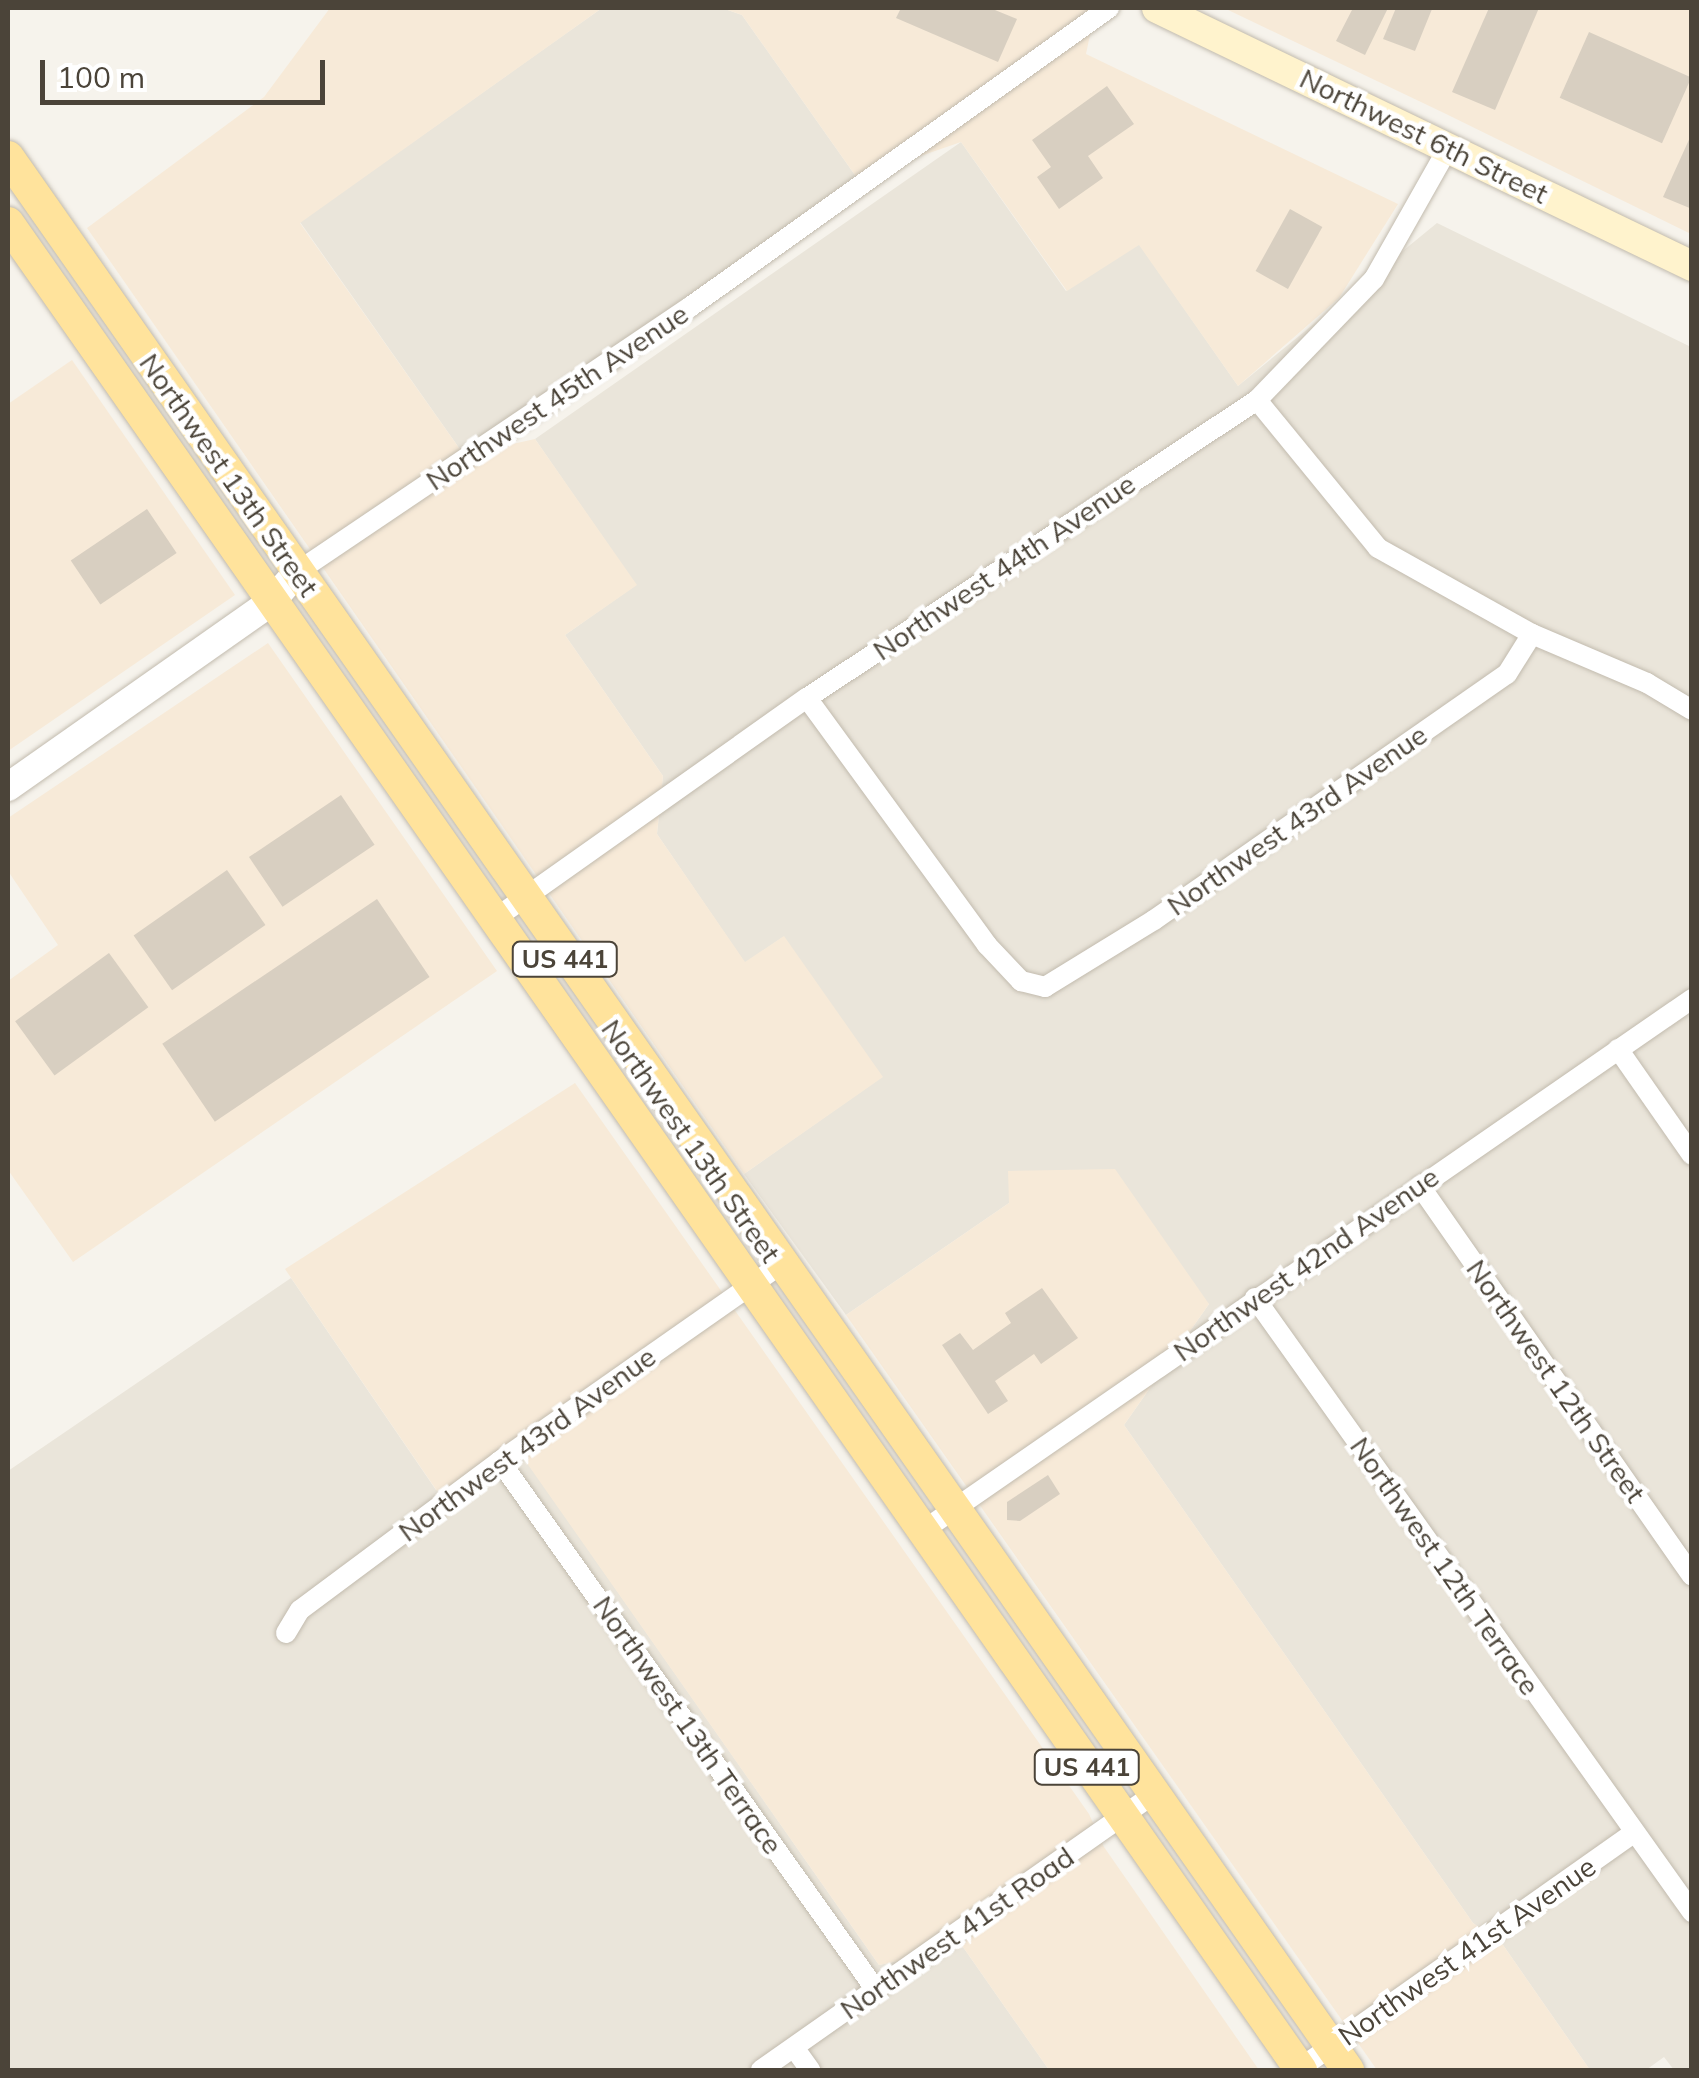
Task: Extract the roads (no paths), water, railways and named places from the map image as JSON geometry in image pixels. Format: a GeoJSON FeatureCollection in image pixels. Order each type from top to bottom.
{"type":"FeatureCollection","features":[{"type":"Feature","properties":{"kind":"main road","name":"Northwest 6th Street"},"geometry":{"type":"LineString","coordinates":[[1158,8],[1692,266]]}},
{"type":"Feature","properties":{"kind":"main road","name":"Northwest 13th Street"},"geometry":{"type":"LineString","coordinates":[[8,156],[779,1266],[1339,2059]]}},
{"type":"Feature","properties":{"kind":"main road"},"geometry":{"type":"LineString","coordinates":[[8,192],[80,292],[107,300]]}},
{"type":"Feature","properties":{"kind":"main road","name":"Northwest 13th Street"},"geometry":{"type":"LineString","coordinates":[[8,223],[1300,2070]]}},
{"type":"Feature","properties":{"kind":"street","name":"Northwest 45th Avenue"},"geometry":{"type":"LineString","coordinates":[[8,787],[271,602],[296,572],[690,307],[1109,8]]}},
{"type":"Feature","properties":{"kind":"street","name":"Northwest 44th Avenue"},"geometry":{"type":"LineString","coordinates":[[492,920],[807,698],[1256,400],[1374,280],[1448,148]]}},
{"type":"Feature","properties":{"kind":"street"},"geometry":{"type":"LineString","coordinates":[[1256,400],[1378,548],[1532,634],[1647,683],[1692,710]]}},
{"type":"Feature","properties":{"kind":"street","name":"Northwest 43rd Avenue"},"geometry":{"type":"LineString","coordinates":[[807,698],[986,945],[1021,980],[1045,987],[1154,920],[1507,674],[1532,634]]}},
{"type":"Feature","properties":{"kind":"street","name":"Northwest 42nd Avenue"},"geometry":{"type":"LineString","coordinates":[[921,1532],[1692,999]]}},
{"type":"Feature","properties":{"kind":"street"},"geometry":{"type":"LineString","coordinates":[[1618,1049],[1692,1155]]}},
{"type":"Feature","properties":{"kind":"street","name":"Northwest 12th Street"},"geometry":{"type":"LineString","coordinates":[[1420,1186],[1692,1576]]}},
{"type":"Feature","properties":{"kind":"street","name":"Northwest 43rd Avenue"},"geometry":{"type":"LineString","coordinates":[[286,1633],[300,1610],[500,1461],[779,1266]]}},
{"type":"Feature","properties":{"kind":"street","name":"Northwest 12th Terrace"},"geometry":{"type":"LineString","coordinates":[[1256,1298],[1692,1912]]}},
{"type":"Feature","properties":{"kind":"street","name":"Northwest 13th Terrace"},"geometry":{"type":"LineString","coordinates":[[500,1461],[876,1990]]}},
{"type":"Feature","properties":{"kind":"street","name":"Northwest 41st Road"},"geometry":{"type":"LineString","coordinates":[[761,2070],[1153,1795]]}},
{"type":"Feature","properties":{"kind":"street","name":"Northwest 41st Avenue"},"geometry":{"type":"LineString","coordinates":[[1300,2070],[1339,2059],[1634,1833]]}},
{"type":"Feature","properties":{"kind":"street"},"geometry":{"type":"LineString","coordinates":[[795,2049],[810,2070]]}}]}
